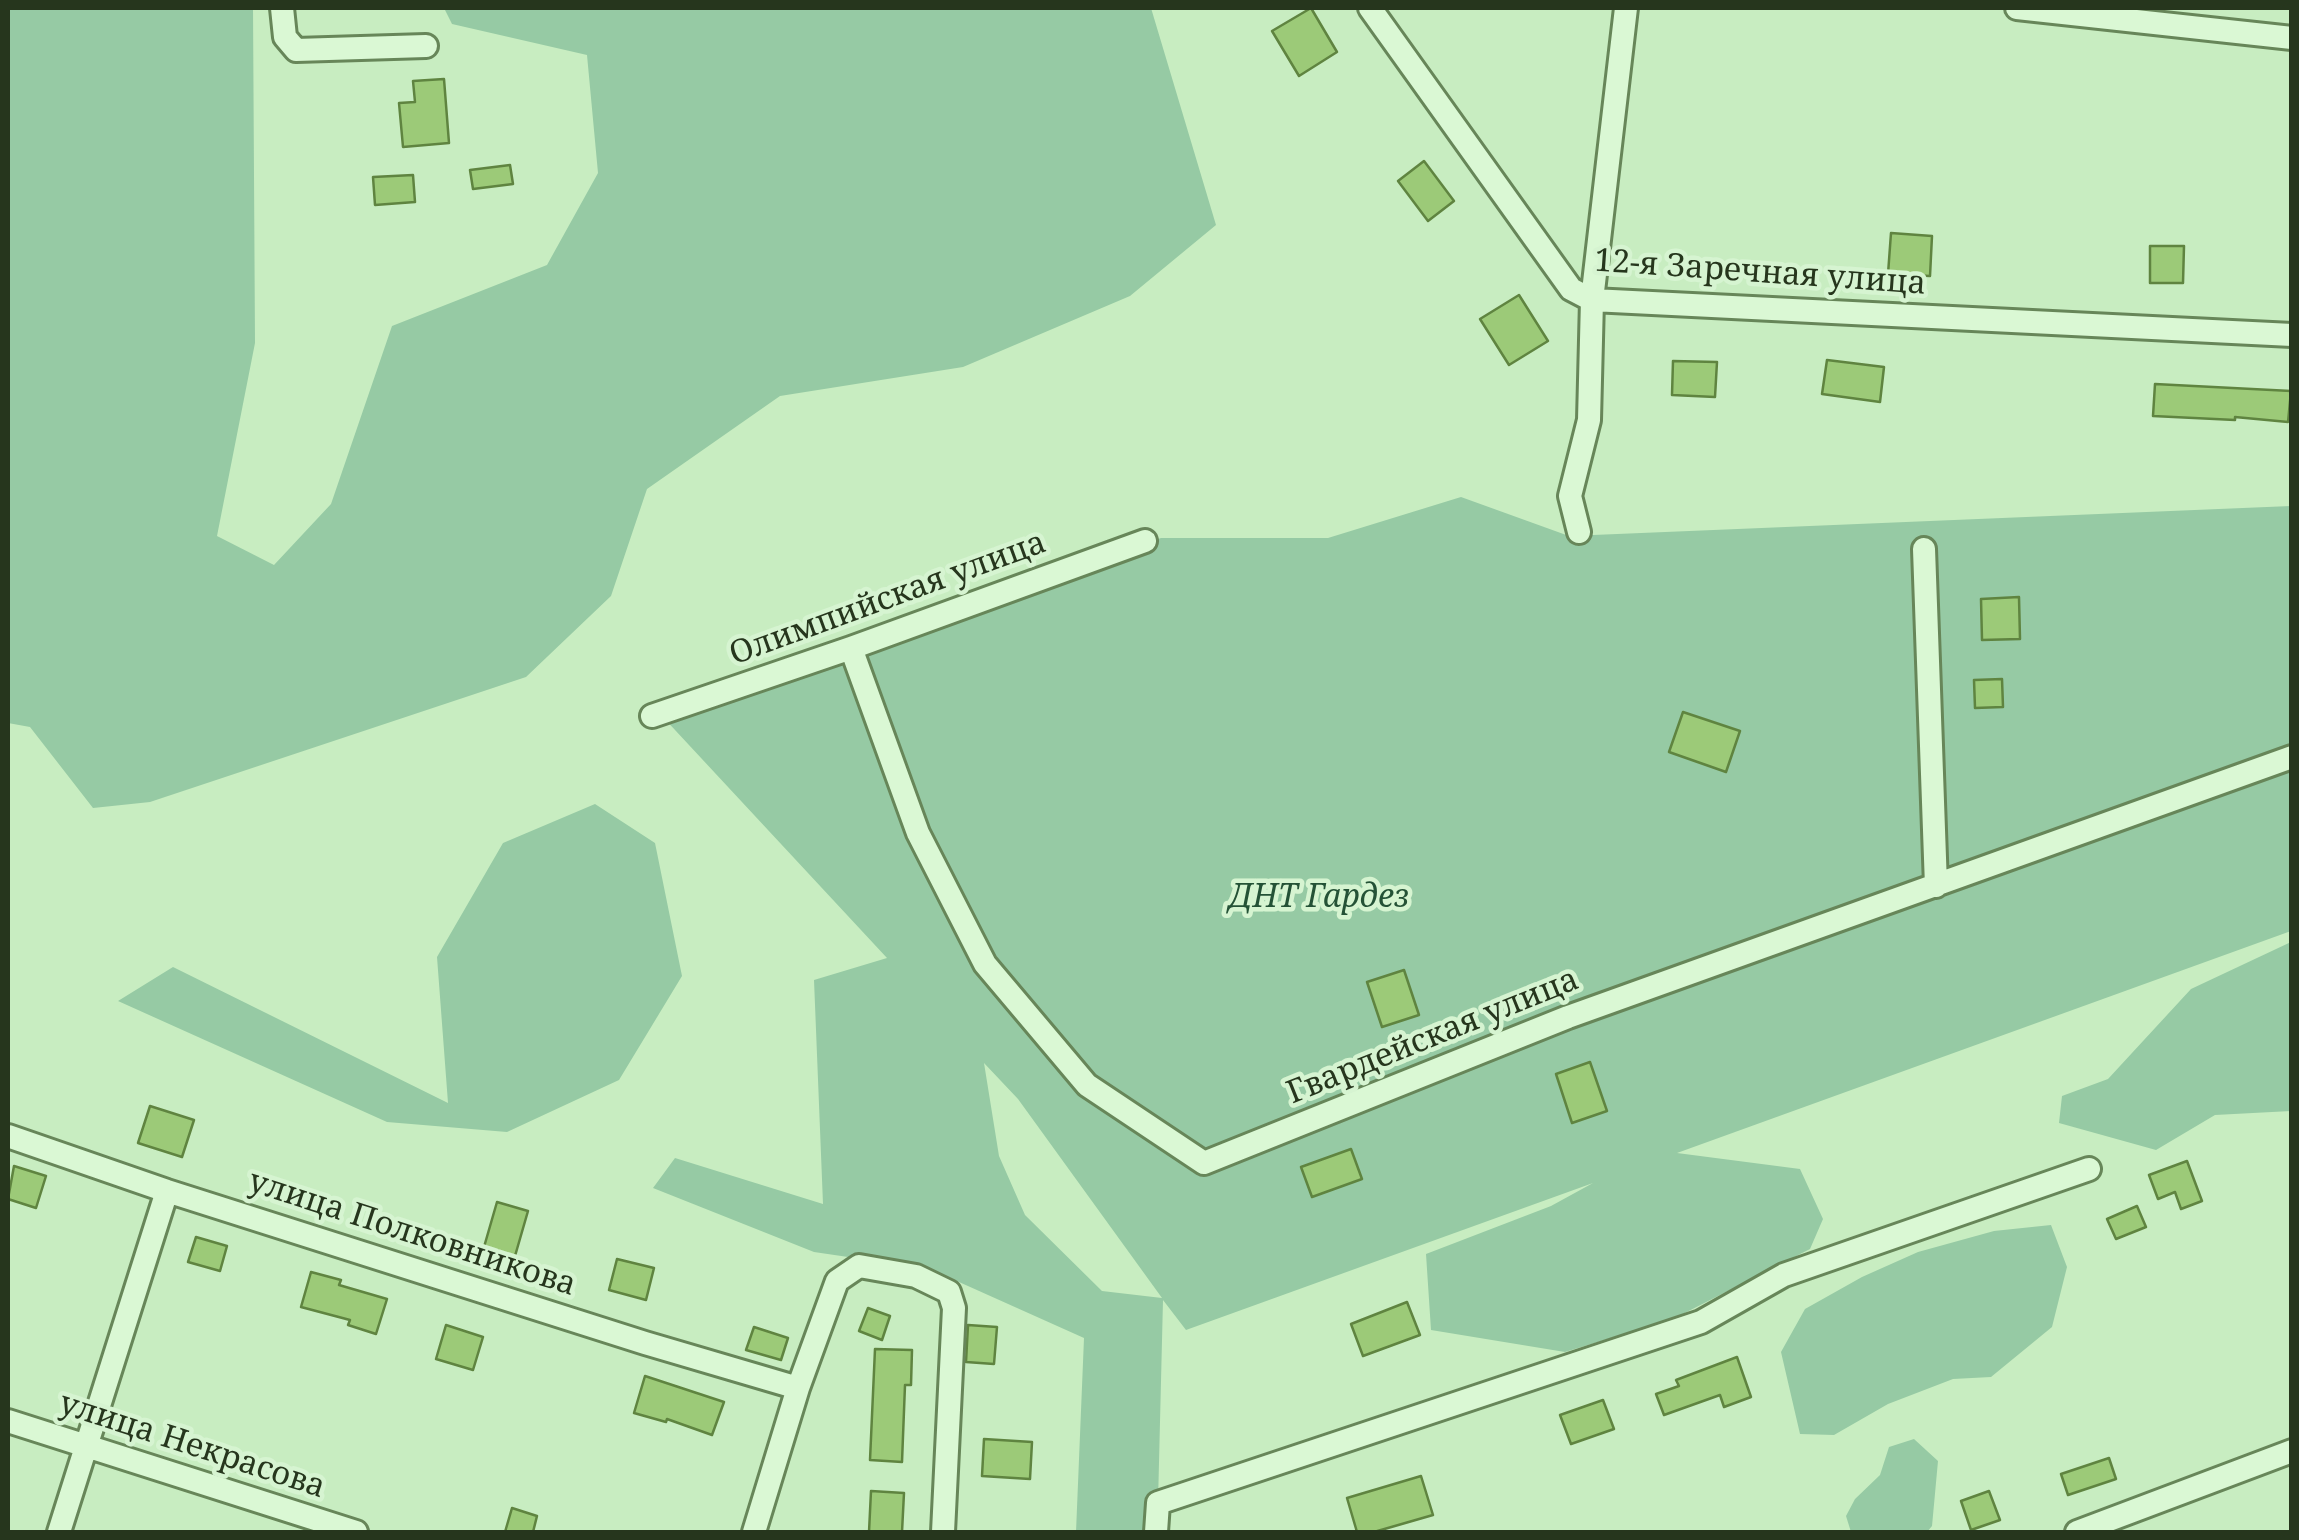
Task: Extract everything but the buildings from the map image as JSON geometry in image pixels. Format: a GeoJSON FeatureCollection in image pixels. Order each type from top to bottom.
{"type":"FeatureCollection","features":[{"type":"Feature","properties":{"kind":"street"},"geometry":{"type":"LineString","coordinates":[[282,8],[285,37],[296,50],[426,46]]}},
{"type":"Feature","properties":{"kind":"street","name":"12-я Заречная улица"},"geometry":{"type":"LineString","coordinates":[[1370,8],[1571,289],[1592,300],[2292,335]]}},
{"type":"Feature","properties":{"kind":"street"},"geometry":{"type":"LineString","coordinates":[[1579,532],[1570,496],[1589,420],[1592,300],[1626,8]]}},
{"type":"Feature","properties":{"kind":"street"},"geometry":{"type":"LineString","coordinates":[[2017,8],[2292,38]]}},
{"type":"Feature","properties":{"kind":"street","name":"Олимпийская улица"},"geometry":{"type":"LineString","coordinates":[[652,716],[1146,541]]}},
{"type":"Feature","properties":{"kind":"street"},"geometry":{"type":"LineString","coordinates":[[1924,549],[1936,886]]}},
{"type":"Feature","properties":{"kind":"street","name":"Гвардейская улица"},"geometry":{"type":"LineString","coordinates":[[851,648],[918,833],[984,964],[1087,1085],[1204,1162],[1568,1017],[2292,757]]}},
{"type":"Feature","properties":{"kind":"street","name":"улица Полковникова"},"geometry":{"type":"LineString","coordinates":[[8,1136],[167,1191],[798,1388]]}},
{"type":"Feature","properties":{"kind":"street"},"geometry":{"type":"LineString","coordinates":[[1156,1532],[1158,1503],[1700,1322],[1784,1275],[2089,1169]]}},
{"type":"Feature","properties":{"kind":"street"},"geometry":{"type":"LineString","coordinates":[[59,1532],[167,1191]]}},
{"type":"Feature","properties":{"kind":"street"},"geometry":{"type":"LineString","coordinates":[[754,1532],[798,1388],[837,1282],[859,1266],[916,1276],[949,1292],[954,1308],[943,1532]]}},
{"type":"Feature","properties":{"kind":"street","name":"улица Некрасова"},"geometry":{"type":"LineString","coordinates":[[8,1421],[356,1532]]}},
{"type":"Feature","properties":{"kind":"street"},"geometry":{"type":"LineString","coordinates":[[2078,1532],[2292,1451]]}},
{"type":"Feature","properties":{"kind":"green space"},"geometry":{"type":"Polygon","coordinates":[[[8,8],[253,8],[255,343],[217,536],[274,565],[331,504],[392,326],[547,265],[598,173],[587,55],[452,24],[444,8],[1151,8],[1216,225],[1130,296],[963,367],[780,396],[647,489],[611,596],[526,677],[150,802],[93,808],[30,727],[8,723],[8,8]]]}},
{"type":"Feature","properties":{"kind":"green space","name":"ДНТ Гардез"},"geometry":{"type":"Polygon","coordinates":[[[1461,497],[1569,536],[2291,506],[2291,931],[1677,1153],[1800,1169],[1823,1219],[1810,1249],[1673,1319],[1565,1352],[1431,1330],[1426,1254],[1551,1206],[1593,1183],[1186,1330],[1163,1300],[1154,1532],[1076,1532],[1084,1338],[930,1269],[814,1252],[653,1188],[675,1158],[823,1204],[814,980],[887,958],[662,716],[1161,538],[1328,538],[1461,497]],[[984,1063],[999,1156],[1025,1215],[1102,1291],[1162,1298],[1018,1099],[984,1063]]]}},
{"type":"Feature","properties":{"kind":"green space"},"geometry":{"type":"Polygon","coordinates":[[[595,804],[655,843],[682,976],[619,1080],[507,1132],[387,1122],[118,1001],[173,967],[448,1103],[437,957],[503,843],[595,804]]]}},
{"type":"Feature","properties":{"kind":"green space"},"geometry":{"type":"Polygon","coordinates":[[[2291,942],[2291,1111],[2215,1115],[2156,1150],[2059,1123],[2062,1096],[2108,1079],[2191,989],[2291,942]]]}},
{"type":"Feature","properties":{"kind":"green space"},"geometry":{"type":"Polygon","coordinates":[[[2051,1225],[2067,1267],[2052,1327],[1991,1377],[1953,1379],[1888,1404],[1834,1435],[1800,1434],[1781,1352],[1805,1309],[1918,1252],[1994,1231],[2051,1225]]]}},
{"type":"Feature","properties":{"kind":"green space"},"geometry":{"type":"Polygon","coordinates":[[[1914,1439],[1938,1461],[1932,1526],[1927,1532],[1851,1532],[1846,1516],[1855,1499],[1880,1475],[1889,1447],[1914,1439]]]}}]}
